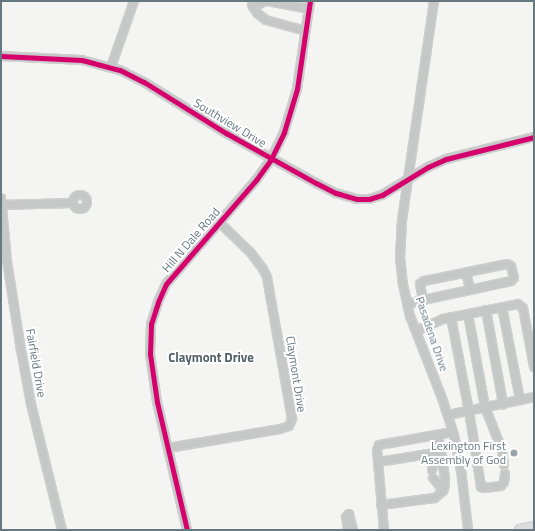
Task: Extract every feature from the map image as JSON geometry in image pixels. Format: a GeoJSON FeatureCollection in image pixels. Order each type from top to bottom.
{"type":"FeatureCollection","features":[{"type":"Feature","properties":{"kind":"main road"},"geometry":{"type":"LineString","coordinates":[[520,530],[534,527]]}},
{"type":"Feature","properties":{"kind":"street"},"geometry":{"type":"LineString","coordinates":[[111,67],[134,1]]}},
{"type":"Feature","properties":{"kind":"street"},"geometry":{"type":"LineString","coordinates":[[306,31],[266,20],[257,13],[252,6],[267,1],[310,5]]}},
{"type":"Feature","properties":{"kind":"street","name":"Pasadena Drive"},"geometry":{"type":"LineString","coordinates":[[434,1],[400,245],[401,270],[407,304],[453,432],[461,470],[468,530]]}},
{"type":"Feature","properties":{"kind":"street","name":"Hill N Dale Road"},"geometry":{"type":"LineString","coordinates":[[187,530],[157,402],[152,369],[151,324],[166,284],[256,180],[271,159],[284,132],[291,112],[310,5]]}},
{"type":"Feature","properties":{"kind":"street","name":"Southview Drive"},"geometry":{"type":"LineString","coordinates":[[1,56],[82,60],[111,67],[144,82],[271,159],[336,193],[357,199],[369,199],[382,195],[428,167],[446,160],[534,137]]}},
{"type":"Feature","properties":{"kind":"street","name":"Fairfield Drive"},"geometry":{"type":"LineString","coordinates":[[1,198],[4,262],[31,404],[62,530]]}},
{"type":"Feature","properties":{"kind":"street"},"geometry":{"type":"LineString","coordinates":[[1,205],[73,203]]}},
{"type":"Feature","properties":{"kind":"street","name":"Claymont Drive"},"geometry":{"type":"LineString","coordinates":[[168,448],[280,429],[289,426],[292,419],[267,277],[254,256],[219,222]]}},
{"type":"Feature","properties":{"kind":"street"},"geometry":{"type":"LineString","coordinates":[[407,304],[511,281],[514,278],[511,266],[507,264],[421,282],[423,300]]}},
{"type":"Feature","properties":{"kind":"street"},"geometry":{"type":"LineString","coordinates":[[466,272],[470,290]]}},
{"type":"Feature","properties":{"kind":"street"},"geometry":{"type":"LineString","coordinates":[[416,331],[451,317],[518,304],[523,308],[534,367]]}},
{"type":"Feature","properties":{"kind":"street"},"geometry":{"type":"LineString","coordinates":[[502,308],[520,400]]}},
{"type":"Feature","properties":{"kind":"street"},"geometry":{"type":"LineString","coordinates":[[486,310],[503,404]]}},
{"type":"Feature","properties":{"kind":"street"},"geometry":{"type":"LineString","coordinates":[[468,314],[485,407],[502,450],[504,465]]}},
{"type":"Feature","properties":{"kind":"street"},"geometry":{"type":"LineString","coordinates":[[451,317],[469,411],[481,487],[501,486],[504,482],[505,474]]}},
{"type":"Feature","properties":{"kind":"street"},"geometry":{"type":"LineString","coordinates":[[448,415],[534,397]]}},
{"type":"Feature","properties":{"kind":"street"},"geometry":{"type":"LineString","coordinates":[[384,530],[377,450],[379,445],[383,443],[453,432]]}},
{"type":"Feature","properties":{"kind":"street"},"geometry":{"type":"LineString","coordinates":[[382,505],[435,498],[443,491],[445,486],[438,434]]}},
{"type":"Feature","properties":{"kind":"street"},"geometry":{"type":"LineString","coordinates":[[378,462],[441,454]]}},
{"type":"Feature","properties":{"kind":"street"},"geometry":{"type":"LineString","coordinates":[[441,454],[434,464],[432,474],[439,485],[445,486]]}},
{"type":"Feature","properties":{"kind":"street"},"geometry":{"type":"LineString","coordinates":[[348,530],[346,517],[349,514],[353,530]]}},
{"type":"Feature","properties":{"kind":"cycle path"},"geometry":{"type":"LineString","coordinates":[[187,530],[157,402],[150,354],[151,324],[166,284],[256,180],[271,159],[284,132],[297,89],[310,1]]}},
{"type":"Feature","properties":{"kind":"cycle path"},"geometry":{"type":"LineString","coordinates":[[1,56],[82,60],[120,70],[144,82],[226,133],[316,183],[336,193],[357,199],[369,199],[382,195],[428,167],[446,159],[534,137]]}},
{"type":"Feature","properties":{"kind":"place","name":"Lexington First Assembly of God"},"geometry":{"type":"Point","coordinates":[514,453]}},
{"type":"Feature","properties":{"kind":"district","name":"Claymont Drive"},"geometry":{"type":"Point","coordinates":[211,357]}}]}
